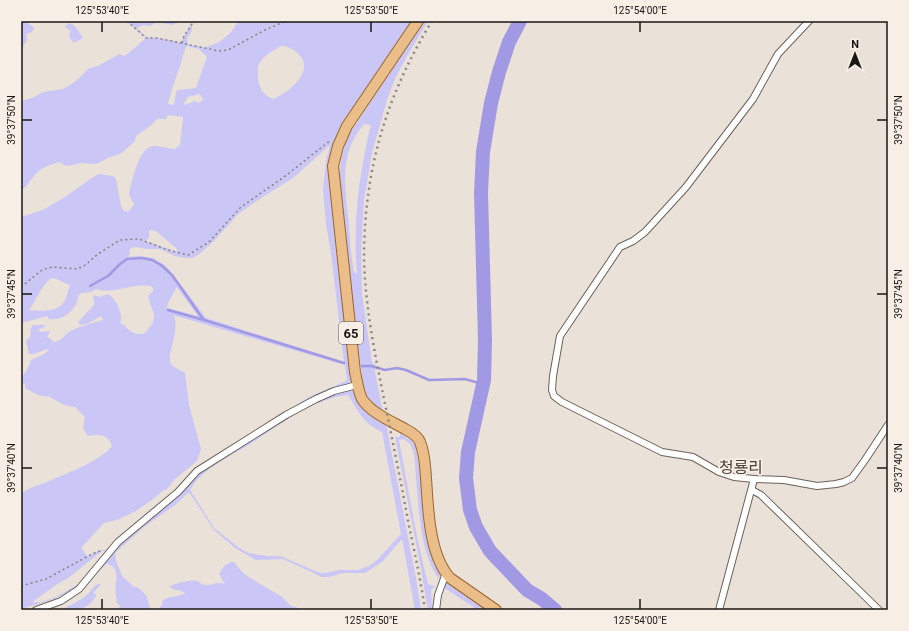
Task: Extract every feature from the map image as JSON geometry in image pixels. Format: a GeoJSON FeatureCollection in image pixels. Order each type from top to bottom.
{"type":"FeatureCollection","features":[{"type":"Feature","properties":{"kind":"main road","name":"65"},"geometry":{"type":"LineString","coordinates":[[418,21],[347,126],[338,146],[333,166],[357,384],[362,399],[371,408],[388,420],[412,433],[420,440],[425,457],[427,493],[435,550],[450,578],[496,610]]}},
{"type":"Feature","properties":{"kind":"street"},"geometry":{"type":"LineString","coordinates":[[809,21],[778,54],[754,99],[686,187],[645,232],[620,248],[560,336],[552,390],[554,396],[577,410],[662,452],[693,457],[719,472],[734,477],[784,480],[818,486],[844,482],[852,478],[888,425]]}},
{"type":"Feature","properties":{"kind":"street"},"geometry":{"type":"LineString","coordinates":[[36,610],[61,601],[79,589],[110,550],[178,492],[197,471],[286,415],[334,391],[357,384]]}},
{"type":"Feature","properties":{"kind":"street"},"geometry":{"type":"LineString","coordinates":[[719,610],[754,479]]}},
{"type":"Feature","properties":{"kind":"street"},"geometry":{"type":"LineString","coordinates":[[752,490],[761,495],[879,610]]}},
{"type":"Feature","properties":{"kind":"street"},"geometry":{"type":"LineString","coordinates":[[436,610],[438,595],[446,573]]}},
{"type":"Feature","properties":{"kind":"path"},"geometry":{"type":"LineString","coordinates":[[21,24],[28,21]]}},
{"type":"Feature","properties":{"kind":"path"},"geometry":{"type":"LineString","coordinates":[[127,21],[146,38],[157,38],[219,51],[228,50],[265,30],[286,21]]}},
{"type":"Feature","properties":{"kind":"path"},"geometry":{"type":"LineString","coordinates":[[182,43],[184,36],[194,21]]}},
{"type":"Feature","properties":{"kind":"path"},"geometry":{"type":"LineString","coordinates":[[21,287],[42,270],[52,267],[77,269],[84,266],[98,254],[120,240],[139,239],[168,250],[188,254],[209,242],[241,208],[331,140]]}},
{"type":"Feature","properties":{"kind":"path"},"geometry":{"type":"LineString","coordinates":[[21,586],[46,579],[100,550],[110,550]]}},
{"type":"Feature","properties":{"kind":"shaded area"},"geometry":{"type":"Polygon","coordinates":[[[29,21],[27,22],[34,28],[32,32],[26,34],[27,40],[21,50],[21,23],[29,21]]]}},
{"type":"Feature","properties":{"kind":"shaded area"},"geometry":{"type":"Polygon","coordinates":[[[126,21],[180,21],[173,25],[156,22],[151,26],[143,25],[137,28],[146,37],[181,42],[191,24],[195,21],[192,24],[192,30],[187,38],[187,42],[188,44],[207,47],[226,37],[236,24],[241,21],[412,21],[370,84],[329,174],[352,380],[351,382],[312,397],[262,427],[309,397],[346,381],[345,365],[173,315],[176,327],[170,360],[172,365],[185,373],[189,405],[201,449],[197,461],[175,479],[166,490],[134,512],[117,520],[104,523],[82,547],[82,549],[87,556],[100,550],[108,550],[102,551],[68,578],[32,602],[51,599],[82,582],[61,596],[21,609],[21,494],[31,488],[65,475],[83,466],[100,456],[112,446],[106,437],[96,435],[88,436],[83,428],[85,417],[75,407],[64,405],[50,397],[38,395],[25,388],[25,383],[21,385],[22,378],[29,367],[31,360],[49,350],[47,349],[34,354],[29,354],[26,341],[30,337],[31,328],[33,325],[46,326],[38,330],[41,332],[50,331],[47,337],[53,342],[56,342],[72,330],[103,320],[102,316],[83,325],[80,325],[78,322],[95,304],[93,298],[94,295],[100,297],[108,294],[111,296],[119,308],[121,324],[133,333],[145,333],[153,323],[154,315],[148,296],[153,291],[153,288],[151,286],[144,285],[117,290],[96,289],[92,292],[81,293],[72,310],[62,317],[57,319],[49,319],[47,316],[21,323],[21,217],[43,210],[99,174],[113,176],[116,179],[121,206],[123,210],[127,212],[129,211],[134,204],[129,194],[140,158],[148,148],[154,146],[175,149],[180,145],[183,117],[168,115],[166,119],[157,119],[136,136],[135,141],[122,153],[96,164],[81,163],[66,166],[59,162],[48,166],[39,171],[21,190],[21,101],[32,98],[44,92],[63,89],[76,81],[88,69],[100,65],[119,54],[125,56],[146,38],[126,21]],[[186,46],[168,104],[173,105],[176,92],[178,90],[196,88],[207,57],[199,49],[186,46]],[[281,46],[268,54],[259,64],[258,81],[264,93],[273,99],[280,96],[294,85],[303,72],[304,65],[302,58],[295,51],[285,46],[281,46]],[[200,94],[188,97],[184,103],[185,105],[195,101],[198,103],[203,100],[200,94]],[[330,145],[293,178],[237,215],[214,241],[198,255],[192,258],[175,256],[160,249],[134,247],[130,249],[129,257],[140,256],[153,258],[166,266],[206,318],[344,362],[331,253],[326,224],[323,189],[326,161],[330,145]],[[149,230],[149,237],[146,241],[177,252],[177,249],[156,231],[149,230]],[[51,278],[44,285],[29,310],[49,310],[59,307],[65,300],[70,285],[51,278]],[[177,287],[169,301],[167,308],[198,316],[177,287]]]}},
{"type":"Feature","properties":{"kind":"shaded area"},"geometry":{"type":"Polygon","coordinates":[[[424,21],[428,21],[395,79],[387,100],[372,153],[364,200],[361,251],[362,294],[372,363],[375,364],[375,372],[383,412],[370,400],[363,383],[341,207],[341,162],[345,144],[349,135],[424,21]],[[364,124],[356,135],[350,147],[345,172],[351,255],[354,273],[357,273],[356,220],[358,194],[371,125],[364,124]]]}},
{"type":"Feature","properties":{"kind":"shaded area"},"geometry":{"type":"Polygon","coordinates":[[[69,23],[79,31],[83,38],[74,43],[69,34],[71,31],[65,27],[69,23]]]}},
{"type":"Feature","properties":{"kind":"shaded area"},"geometry":{"type":"Polygon","coordinates":[[[353,390],[358,401],[366,411],[386,424],[421,610],[415,610],[402,539],[382,562],[365,573],[343,573],[329,577],[322,577],[283,559],[256,560],[235,548],[214,530],[189,492],[175,505],[144,527],[115,553],[116,561],[123,577],[134,587],[137,587],[144,593],[147,597],[151,610],[119,610],[120,606],[117,603],[116,573],[114,568],[107,563],[89,581],[117,545],[200,472],[284,418],[329,395],[353,390]],[[348,395],[334,397],[309,407],[284,421],[206,471],[190,490],[214,528],[248,553],[267,556],[280,556],[320,573],[340,570],[358,570],[369,566],[378,559],[401,534],[382,432],[366,421],[348,395]]]}},
{"type":"Feature","properties":{"kind":"shaded area"},"geometry":{"type":"Polygon","coordinates":[[[400,433],[412,441],[416,447],[431,553],[440,575],[439,579],[433,569],[424,544],[413,450],[409,443],[404,439],[399,440],[428,584],[436,587],[431,590],[432,610],[428,610],[395,437],[400,437],[400,433]]]}},
{"type":"Feature","properties":{"kind":"shaded area"},"geometry":{"type":"Polygon","coordinates":[[[234,562],[243,573],[281,596],[291,606],[304,610],[159,610],[163,600],[185,593],[169,587],[174,585],[187,581],[197,581],[205,585],[217,583],[225,584],[219,574],[224,566],[234,562]]]}},
{"type":"Feature","properties":{"kind":"shaded area"},"geometry":{"type":"Polygon","coordinates":[[[446,582],[488,610],[478,610],[443,587],[446,582]]]}},
{"type":"Feature","properties":{"kind":"shaded area"},"geometry":{"type":"Polygon","coordinates":[[[98,584],[101,584],[93,593],[96,594],[96,596],[89,605],[77,610],[61,610],[83,598],[98,584]]]}},
{"type":"Feature","properties":{"kind":"waterway"},"geometry":{"type":"LineString","coordinates":[[520,21],[509,42],[499,72],[491,103],[483,152],[481,193],[485,340],[484,380],[468,452],[466,478],[470,510],[476,527],[490,551],[527,590],[542,599],[555,610]]}},
{"type":"Feature","properties":{"kind":"waterway"},"geometry":{"type":"LineString","coordinates":[[90,286],[108,276],[127,259],[142,258],[152,260],[161,265],[172,275],[203,319]]}},
{"type":"Feature","properties":{"kind":"waterway"},"geometry":{"type":"LineString","coordinates":[[168,310],[344,363]]}},
{"type":"Feature","properties":{"kind":"waterway"},"geometry":{"type":"LineString","coordinates":[[362,366],[371,366],[385,370],[397,368],[406,370],[429,380],[465,379],[479,383],[484,380]]}},
{"type":"Feature","properties":{"kind":"railway"},"geometry":{"type":"LineString","coordinates":[[425,610],[373,344],[366,292],[364,258],[368,194],[373,164],[381,135],[390,106],[402,77],[432,21]]}},
{"type":"Feature","properties":{"kind":"district","name":"청룡리"},"geometry":{"type":"Point","coordinates":[741,467]}}]}
